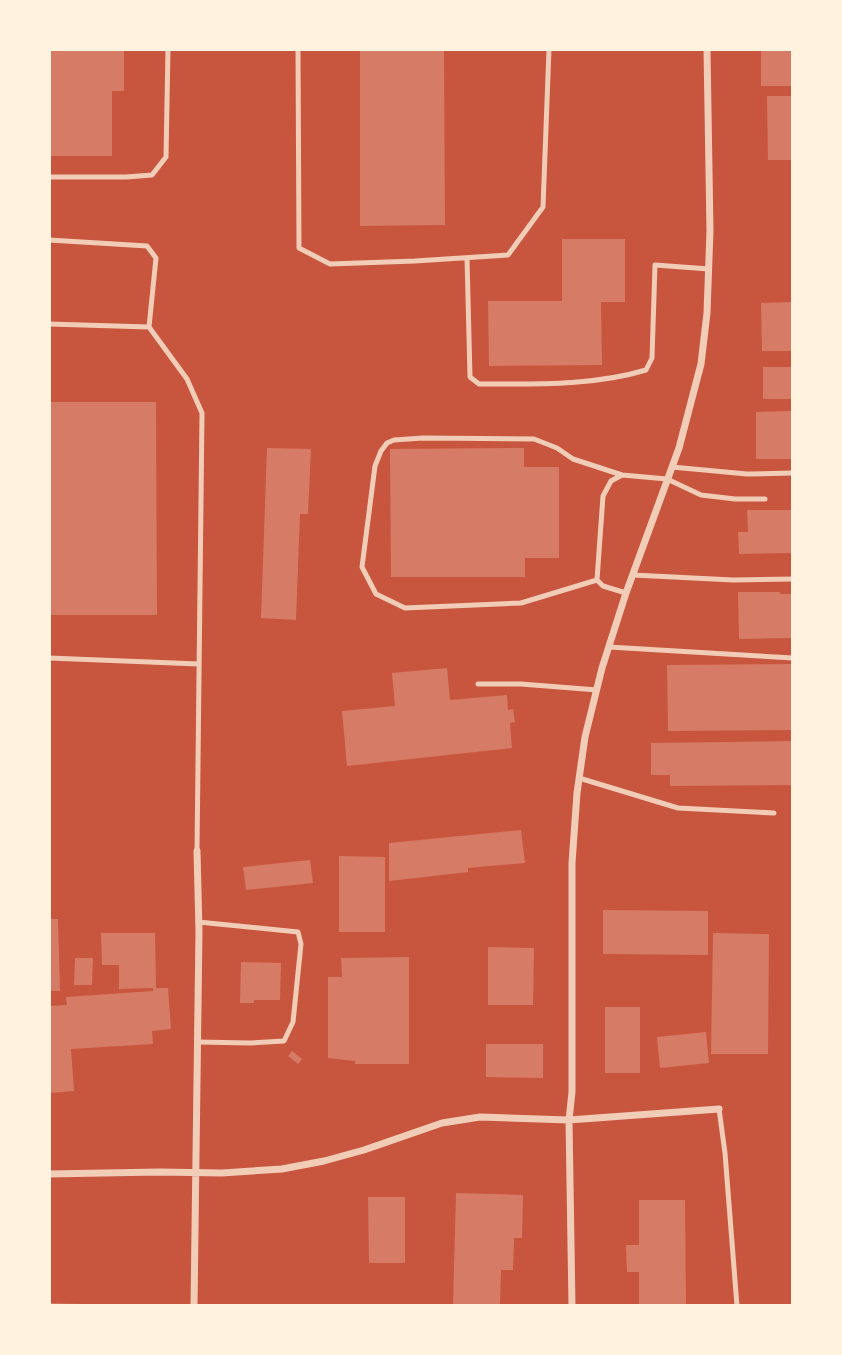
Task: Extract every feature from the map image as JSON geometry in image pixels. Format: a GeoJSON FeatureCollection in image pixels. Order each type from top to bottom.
{"type":"FeatureCollection","features":[{"type":"Feature","properties":{"kind":"street"},"geometry":{"type":"LineString","coordinates":[[572,1306],[569,1120],[572,1092],[572,863],[579,778],[585,737],[609,647],[678,448],[701,364],[707,313],[710,232],[706,49]]}},
{"type":"Feature","properties":{"kind":"street"},"geometry":{"type":"LineString","coordinates":[[194,1306],[198,1042],[197,851]]}},
{"type":"Feature","properties":{"kind":"street"},"geometry":{"type":"LineString","coordinates":[[49,1174],[196,1174],[282,1169],[364,1150],[442,1123],[480,1117],[569,1120],[719,1109]]}},
{"type":"Feature","properties":{"kind":"lane"},"geometry":{"type":"LineString","coordinates":[[49,177],[152,175],[166,157],[168,49]]}},
{"type":"Feature","properties":{"kind":"lane"},"geometry":{"type":"LineString","coordinates":[[298,49],[299,248],[330,264],[508,255],[542,208],[549,49]]}},
{"type":"Feature","properties":{"kind":"lane"},"geometry":{"type":"LineString","coordinates":[[49,240],[147,246],[156,258],[149,327],[187,379],[202,413],[197,851]]}},
{"type":"Feature","properties":{"kind":"lane"},"geometry":{"type":"LineString","coordinates":[[467,258],[470,377],[479,384],[547,384],[624,377],[646,370],[652,358],[655,265],[709,269]]}},
{"type":"Feature","properties":{"kind":"lane"},"geometry":{"type":"LineString","coordinates":[[49,324],[149,327]]}},
{"type":"Feature","properties":{"kind":"lane"},"geometry":{"type":"LineString","coordinates":[[597,580],[521,603],[405,608],[376,594],[362,567],[375,466],[381,451],[387,443],[394,440],[534,439],[573,459],[622,475],[667,479],[701,495],[765,499]]}},
{"type":"Feature","properties":{"kind":"lane"},"geometry":{"type":"LineString","coordinates":[[671,467],[747,474],[793,473]]}},
{"type":"Feature","properties":{"kind":"lane"},"geometry":{"type":"LineString","coordinates":[[622,475],[611,481],[603,496],[597,580],[603,586],[626,593]]}},
{"type":"Feature","properties":{"kind":"lane"},"geometry":{"type":"LineString","coordinates":[[633,575],[733,580],[793,579]]}},
{"type":"Feature","properties":{"kind":"lane"},"geometry":{"type":"LineString","coordinates":[[609,647],[793,658]]}},
{"type":"Feature","properties":{"kind":"lane"},"geometry":{"type":"LineString","coordinates":[[49,658],[199,664]]}},
{"type":"Feature","properties":{"kind":"lane"},"geometry":{"type":"LineString","coordinates":[[478,684],[520,684],[597,690]]}},
{"type":"Feature","properties":{"kind":"lane"},"geometry":{"type":"LineString","coordinates":[[579,778],[678,808],[774,813]]}},
{"type":"Feature","properties":{"kind":"lane"},"geometry":{"type":"LineString","coordinates":[[198,922],[298,932],[300,944],[293,1022],[284,1041],[198,1042]]}},
{"type":"Feature","properties":{"kind":"lane"},"geometry":{"type":"LineString","coordinates":[[719,1109],[737,1306]]}},
{"type":"Feature","properties":{"kind":"building"},"geometry":{"type":"Polygon","coordinates":[[[360,49],[444,49],[445,225],[360,226],[360,49]]]}},
{"type":"Feature","properties":{"kind":"building"},"geometry":{"type":"Polygon","coordinates":[[[761,49],[793,49],[793,86],[761,86],[761,49]]]}},
{"type":"Feature","properties":{"kind":"building"},"geometry":{"type":"Polygon","coordinates":[[[49,51],[124,51],[124,91],[112,91],[112,156],[49,156],[49,51]]]}},
{"type":"Feature","properties":{"kind":"building"},"geometry":{"type":"Polygon","coordinates":[[[767,96],[793,96],[793,160],[768,160],[767,96]]]}},
{"type":"Feature","properties":{"kind":"building"},"geometry":{"type":"Polygon","coordinates":[[[562,239],[625,239],[625,302],[601,302],[602,365],[489,366],[488,301],[562,301],[562,239]]]}},
{"type":"Feature","properties":{"kind":"building"},"geometry":{"type":"Polygon","coordinates":[[[793,302],[793,351],[762,351],[761,303],[793,302]]]}},
{"type":"Feature","properties":{"kind":"building"},"geometry":{"type":"Polygon","coordinates":[[[763,367],[793,367],[793,399],[763,399],[763,367]]]}},
{"type":"Feature","properties":{"kind":"building"},"geometry":{"type":"Polygon","coordinates":[[[49,402],[156,402],[157,615],[49,615],[49,402]]]}},
{"type":"Feature","properties":{"kind":"building"},"geometry":{"type":"Polygon","coordinates":[[[793,411],[793,459],[756,459],[756,412],[793,411]]]}},
{"type":"Feature","properties":{"kind":"building"},"geometry":{"type":"Polygon","coordinates":[[[267,448],[311,449],[308,514],[300,514],[296,620],[261,618],[267,448]]]}},
{"type":"Feature","properties":{"kind":"building"},"geometry":{"type":"Polygon","coordinates":[[[524,448],[524,467],[559,467],[559,558],[525,558],[525,577],[391,577],[390,449],[524,448]]]}},
{"type":"Feature","properties":{"kind":"building"},"geometry":{"type":"Polygon","coordinates":[[[747,510],[793,510],[793,553],[739,554],[738,532],[748,532],[747,510]]]}},
{"type":"Feature","properties":{"kind":"building"},"geometry":{"type":"Polygon","coordinates":[[[738,592],[793,594],[793,638],[739,639],[738,592]]]}},
{"type":"Feature","properties":{"kind":"building"},"geometry":{"type":"Polygon","coordinates":[[[793,664],[793,730],[668,731],[667,665],[793,664]]]}},
{"type":"Feature","properties":{"kind":"building"},"geometry":{"type":"Polygon","coordinates":[[[447,668],[450,700],[507,695],[508,710],[513,709],[515,722],[510,723],[512,748],[347,766],[342,711],[395,706],[392,673],[447,668]]]}},
{"type":"Feature","properties":{"kind":"building"},"geometry":{"type":"Polygon","coordinates":[[[793,741],[793,785],[670,786],[670,775],[651,775],[651,743],[793,741]]]}},
{"type":"Feature","properties":{"kind":"building"},"geometry":{"type":"Polygon","coordinates":[[[521,830],[525,863],[468,868],[468,872],[389,881],[389,843],[521,830]]]}},
{"type":"Feature","properties":{"kind":"building"},"geometry":{"type":"Polygon","coordinates":[[[339,856],[385,857],[385,932],[339,932],[339,856]]]}},
{"type":"Feature","properties":{"kind":"building"},"geometry":{"type":"Polygon","coordinates":[[[310,860],[313,883],[246,890],[243,867],[310,860]]]}},
{"type":"Feature","properties":{"kind":"building"},"geometry":{"type":"Polygon","coordinates":[[[603,910],[708,911],[708,955],[603,954],[603,910]]]}},
{"type":"Feature","properties":{"kind":"building"},"geometry":{"type":"Polygon","coordinates":[[[49,919],[58,919],[60,991],[49,991],[49,919]]]}},
{"type":"Feature","properties":{"kind":"building"},"geometry":{"type":"Polygon","coordinates":[[[101,933],[155,933],[156,988],[168,988],[171,1029],[152,1031],[153,1044],[71,1049],[74,1091],[49,1093],[49,1006],[67,1005],[66,997],[153,991],[153,988],[119,989],[119,965],[102,965],[101,933]]]}},
{"type":"Feature","properties":{"kind":"building"},"geometry":{"type":"Polygon","coordinates":[[[713,933],[769,934],[768,1054],[711,1054],[713,933]]]}},
{"type":"Feature","properties":{"kind":"building"},"geometry":{"type":"Polygon","coordinates":[[[488,947],[534,948],[533,1005],[488,1005],[488,947]]]}},
{"type":"Feature","properties":{"kind":"building"},"geometry":{"type":"Polygon","coordinates":[[[409,957],[409,1064],[355,1064],[355,1061],[328,1058],[328,977],[342,977],[341,958],[409,957]]]}},
{"type":"Feature","properties":{"kind":"building"},"geometry":{"type":"Polygon","coordinates":[[[75,958],[93,958],[92,985],[74,985],[75,958]]]}},
{"type":"Feature","properties":{"kind":"building"},"geometry":{"type":"Polygon","coordinates":[[[241,962],[281,963],[280,1000],[240,1003],[241,962]]]}},
{"type":"Feature","properties":{"kind":"building"},"geometry":{"type":"Polygon","coordinates":[[[605,1007],[640,1007],[640,1073],[605,1073],[605,1007]]]}},
{"type":"Feature","properties":{"kind":"building"},"geometry":{"type":"Polygon","coordinates":[[[706,1032],[709,1063],[660,1068],[657,1037],[706,1032]]]}},
{"type":"Feature","properties":{"kind":"building"},"geometry":{"type":"Polygon","coordinates":[[[486,1044],[543,1044],[543,1078],[486,1077],[486,1044]]]}},
{"type":"Feature","properties":{"kind":"building"},"geometry":{"type":"Polygon","coordinates":[[[292,1051],[302,1059],[298,1064],[288,1056],[292,1051]]]}},
{"type":"Feature","properties":{"kind":"building"},"geometry":{"type":"Polygon","coordinates":[[[456,1193],[523,1195],[522,1238],[514,1238],[513,1270],[501,1270],[500,1306],[453,1306],[456,1193]]]}},
{"type":"Feature","properties":{"kind":"building"},"geometry":{"type":"Polygon","coordinates":[[[368,1197],[405,1197],[405,1263],[369,1263],[368,1197]]]}},
{"type":"Feature","properties":{"kind":"building"},"geometry":{"type":"Polygon","coordinates":[[[639,1200],[685,1200],[686,1306],[639,1306],[639,1272],[627,1272],[626,1245],[639,1245],[639,1200]]]}},
{"type":"Feature","properties":{"kind":"building"},"geometry":{"type":"Polygon","coordinates":[[[49,1303],[83,1304],[83,1306],[49,1306],[49,1303]]]}}]}
